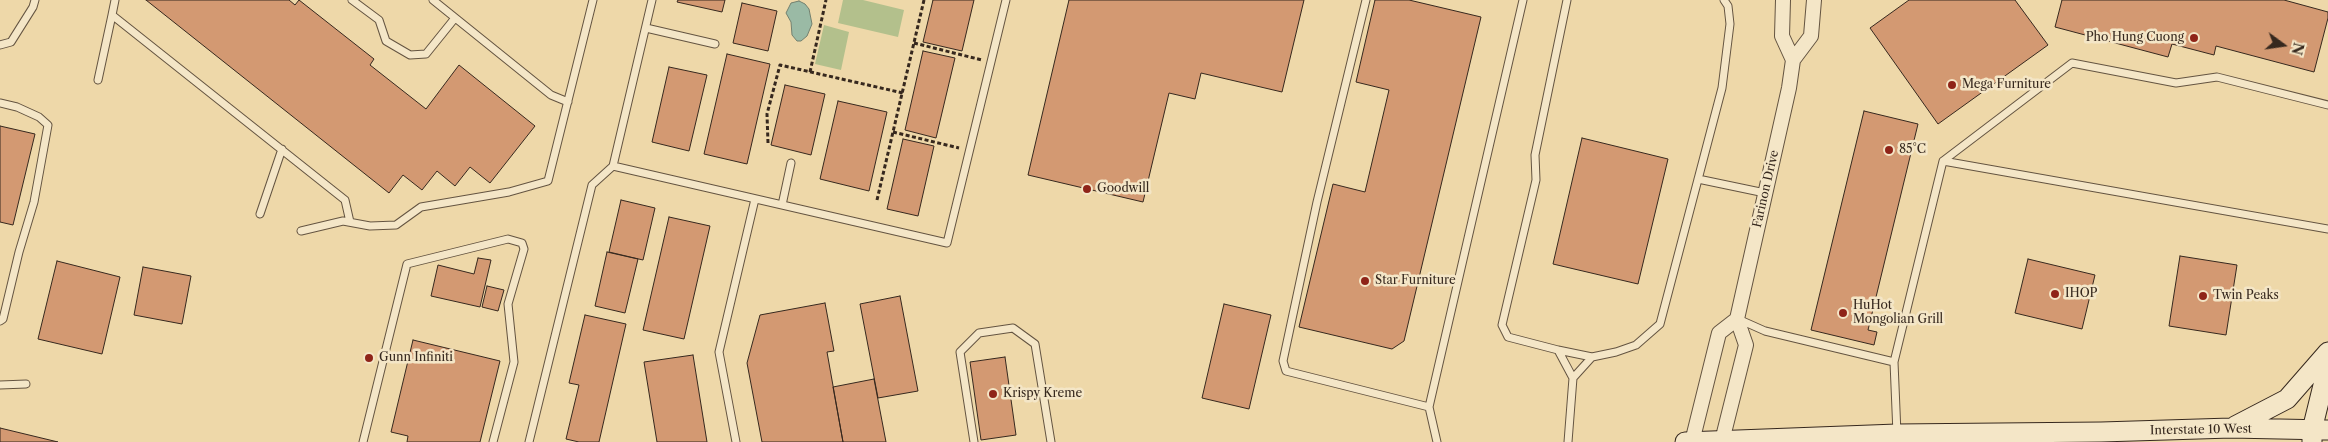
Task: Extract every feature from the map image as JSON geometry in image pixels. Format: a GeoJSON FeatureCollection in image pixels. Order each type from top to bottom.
{"type":"FeatureCollection","features":[{"type":"Feature","properties":{"kind":"main road"},"geometry":{"type":"LineString","coordinates":[[2230,428],[2287,399],[2328,352]]}},
{"type":"Feature","properties":{"kind":"main road"},"geometry":{"type":"LineString","coordinates":[[2317,434],[2328,365]]}},
{"type":"Feature","properties":{"kind":"main road","name":"Interstate 10 West"},"geometry":{"type":"LineString","coordinates":[[1685,442],[1897,434],[2101,432],[2230,428],[2317,434]]}},
{"type":"Feature","properties":{"kind":"main road"},"geometry":{"type":"LineString","coordinates":[[2230,428],[2252,442]]}},
{"type":"Feature","properties":{"kind":"street"},"geometry":{"type":"LineString","coordinates":[[1783,0],[1782,36],[1793,60]]}},
{"type":"Feature","properties":{"kind":"street","name":"Farinon Drive"},"geometry":{"type":"LineString","coordinates":[[1737,319],[1789,88],[1793,60],[1811,36],[1814,0]]}},
{"type":"Feature","properties":{"kind":"street"},"geometry":{"type":"LineString","coordinates":[[1692,442],[1719,333],[1737,319],[1746,345],[1722,441]]}},
{"type":"Feature","properties":{"kind":"lane"},"geometry":{"type":"LineString","coordinates":[[0,45],[11,42],[33,7],[35,0]]}},
{"type":"Feature","properties":{"kind":"lane"},"geometry":{"type":"LineString","coordinates":[[98,80],[115,0]]}},
{"type":"Feature","properties":{"kind":"lane"},"geometry":{"type":"LineString","coordinates":[[352,0],[378,20],[386,41],[410,55],[426,54],[455,18]]}},
{"type":"Feature","properties":{"kind":"lane"},"geometry":{"type":"LineString","coordinates":[[433,0],[551,94],[568,102]]}},
{"type":"Feature","properties":{"kind":"lane"},"geometry":{"type":"LineString","coordinates":[[301,231],[343,221],[370,226],[396,225],[421,206],[509,192],[548,181],[593,0]]}},
{"type":"Feature","properties":{"kind":"lane"},"geometry":{"type":"LineString","coordinates":[[529,442],[592,185],[613,166],[652,0]]}},
{"type":"Feature","properties":{"kind":"lane"},"geometry":{"type":"LineString","coordinates":[[613,166],[946,243],[1006,0]]}},
{"type":"Feature","properties":{"kind":"lane"},"geometry":{"type":"LineString","coordinates":[[1366,0],[1317,202],[1283,360],[1286,371],[1429,407]]}},
{"type":"Feature","properties":{"kind":"lane"},"geometry":{"type":"LineString","coordinates":[[1437,442],[1429,407],[1523,0]]}},
{"type":"Feature","properties":{"kind":"lane"},"geometry":{"type":"LineString","coordinates":[[1567,0],[1535,155],[1536,180],[1502,325],[1508,337],[1592,357],[1636,345],[1660,324],[1722,88],[1730,24],[1728,6],[1724,0]]}},
{"type":"Feature","properties":{"kind":"lane"},"geometry":{"type":"LineString","coordinates":[[112,14],[345,200],[350,222]]}},
{"type":"Feature","properties":{"kind":"lane"},"geometry":{"type":"LineString","coordinates":[[646,28],[715,44]]}},
{"type":"Feature","properties":{"kind":"lane"},"geometry":{"type":"LineString","coordinates":[[1897,434],[1894,362],[1943,162],[2072,63],[2176,83],[2217,77],[2328,105]]}},
{"type":"Feature","properties":{"kind":"lane"},"geometry":{"type":"LineString","coordinates":[[0,103],[17,107],[39,116],[48,125],[34,202],[19,252],[3,319],[0,321]]}},
{"type":"Feature","properties":{"kind":"lane"},"geometry":{"type":"LineString","coordinates":[[260,214],[282,149]]}},
{"type":"Feature","properties":{"kind":"lane"},"geometry":{"type":"LineString","coordinates":[[1943,162],[2328,229]]}},
{"type":"Feature","properties":{"kind":"lane"},"geometry":{"type":"LineString","coordinates":[[782,205],[791,163]]}},
{"type":"Feature","properties":{"kind":"lane"},"geometry":{"type":"LineString","coordinates":[[1698,180],[1765,193]]}},
{"type":"Feature","properties":{"kind":"lane"},"geometry":{"type":"LineString","coordinates":[[736,442],[719,352],[755,199]]}},
{"type":"Feature","properties":{"kind":"lane"},"geometry":{"type":"LineString","coordinates":[[363,442],[407,264],[508,239],[522,243],[524,250],[508,304],[514,362],[493,442]]}},
{"type":"Feature","properties":{"kind":"lane"},"geometry":{"type":"LineString","coordinates":[[1737,319],[1765,332],[1894,362]]}},
{"type":"Feature","properties":{"kind":"lane"},"geometry":{"type":"LineString","coordinates":[[974,442],[960,352],[978,333],[1013,328],[1036,344],[1051,442]]}},
{"type":"Feature","properties":{"kind":"lane"},"geometry":{"type":"LineString","coordinates":[[1558,350],[1573,378],[1568,442]]}},
{"type":"Feature","properties":{"kind":"lane"},"geometry":{"type":"LineString","coordinates":[[1573,378],[1592,357]]}},
{"type":"Feature","properties":{"kind":"lane"},"geometry":{"type":"LineString","coordinates":[[0,385],[26,384]]}},
{"type":"Feature","properties":{"kind":"path"},"geometry":{"type":"LineString","coordinates":[[810,72],[826,0]]}},
{"type":"Feature","properties":{"kind":"path"},"geometry":{"type":"LineString","coordinates":[[876,200],[924,0]]}},
{"type":"Feature","properties":{"kind":"path"},"geometry":{"type":"LineString","coordinates":[[914,43],[991,62]]}},
{"type":"Feature","properties":{"kind":"path"},"geometry":{"type":"LineString","coordinates":[[768,144],[767,114],[780,65],[903,93]]}},
{"type":"Feature","properties":{"kind":"path"},"geometry":{"type":"LineString","coordinates":[[893,132],[969,150]]}},
{"type":"Feature","properties":{"kind":"green space"},"geometry":{"type":"Polygon","coordinates":[[[843,0],[863,0],[904,10],[898,37],[838,23],[843,0]]]}},
{"type":"Feature","properties":{"kind":"green space"},"geometry":{"type":"Polygon","coordinates":[[[824,25],[849,32],[841,70],[815,64],[824,25]]]}},
{"type":"Feature","properties":{"kind":"shaded area"},"geometry":{"type":"Polygon","coordinates":[[[799,1],[809,9],[812,24],[807,36],[801,41],[797,41],[792,35],[791,22],[786,13],[791,3],[799,1]]]}},
{"type":"Feature","properties":{"kind":"building"},"geometry":{"type":"Polygon","coordinates":[[[146,0],[289,0],[295,5],[299,0],[374,59],[370,65],[426,109],[459,65],[535,126],[490,183],[470,167],[455,186],[437,171],[422,190],[403,175],[389,193],[146,0]]]}},
{"type":"Feature","properties":{"kind":"building"},"geometry":{"type":"Polygon","coordinates":[[[678,0],[725,0],[722,12],[677,2],[678,0]]]}},
{"type":"Feature","properties":{"kind":"building"},"geometry":{"type":"Polygon","coordinates":[[[933,0],[974,0],[962,51],[923,42],[933,0]]]}},
{"type":"Feature","properties":{"kind":"building"},"geometry":{"type":"Polygon","coordinates":[[[1069,0],[1304,0],[1282,92],[1201,73],[1195,99],[1169,93],[1143,202],[1028,175],[1069,0]]]}},
{"type":"Feature","properties":{"kind":"building"},"geometry":{"type":"Polygon","coordinates":[[[1375,0],[1409,0],[1481,17],[1404,341],[1392,349],[1299,327],[1333,184],[1365,192],[1389,90],[1356,82],[1375,0]]]}},
{"type":"Feature","properties":{"kind":"building","name":"Mega Furniture"},"geometry":{"type":"Polygon","coordinates":[[[1909,0],[2015,0],[2048,45],[1938,124],[1870,28],[1909,0]]]}},
{"type":"Feature","properties":{"kind":"building"},"geometry":{"type":"Polygon","coordinates":[[[2062,0],[2284,0],[2328,12],[2328,18],[2314,72],[2216,46],[2214,55],[2172,44],[2168,57],[2055,27],[2062,0]]]}},
{"type":"Feature","properties":{"kind":"building"},"geometry":{"type":"Polygon","coordinates":[[[742,3],[777,11],[768,51],[733,43],[742,3]]]}},
{"type":"Feature","properties":{"kind":"building"},"geometry":{"type":"Polygon","coordinates":[[[923,51],[955,58],[936,138],[905,130],[923,51]]]}},
{"type":"Feature","properties":{"kind":"building"},"geometry":{"type":"Polygon","coordinates":[[[727,54],[770,64],[747,164],[704,154],[727,54]]]}},
{"type":"Feature","properties":{"kind":"building"},"geometry":{"type":"Polygon","coordinates":[[[669,67],[707,75],[689,151],[652,142],[669,67]]]}},
{"type":"Feature","properties":{"kind":"building"},"geometry":{"type":"Polygon","coordinates":[[[785,85],[825,94],[811,155],[771,145],[785,85]]]}},
{"type":"Feature","properties":{"kind":"building"},"geometry":{"type":"Polygon","coordinates":[[[838,101],[887,112],[869,191],[820,179],[838,101]]]}},
{"type":"Feature","properties":{"kind":"building"},"geometry":{"type":"Polygon","coordinates":[[[1864,111],[1918,124],[1868,330],[1877,332],[1874,345],[1811,330],[1864,111]]]}},
{"type":"Feature","properties":{"kind":"building"},"geometry":{"type":"Polygon","coordinates":[[[0,126],[35,134],[13,225],[0,222],[0,126]]]}},
{"type":"Feature","properties":{"kind":"building"},"geometry":{"type":"Polygon","coordinates":[[[1582,138],[1668,159],[1638,284],[1553,264],[1582,138]]]}},
{"type":"Feature","properties":{"kind":"building"},"geometry":{"type":"Polygon","coordinates":[[[903,139],[934,146],[918,216],[887,209],[903,139]]]}},
{"type":"Feature","properties":{"kind":"building"},"geometry":{"type":"Polygon","coordinates":[[[621,200],[655,208],[643,260],[609,252],[621,200]]]}},
{"type":"Feature","properties":{"kind":"building"},"geometry":{"type":"Polygon","coordinates":[[[669,217],[710,226],[684,339],[643,330],[669,217]]]}},
{"type":"Feature","properties":{"kind":"building"},"geometry":{"type":"Polygon","coordinates":[[[607,252],[638,259],[625,313],[595,306],[607,252]]]}},
{"type":"Feature","properties":{"kind":"building","name":"Twin Peaks"},"geometry":{"type":"Polygon","coordinates":[[[2180,256],[2237,265],[2226,335],[2169,326],[2180,256]]]}},
{"type":"Feature","properties":{"kind":"building"},"geometry":{"type":"Polygon","coordinates":[[[478,258],[491,260],[480,307],[431,296],[438,265],[474,274],[478,258]]]}},
{"type":"Feature","properties":{"kind":"building","name":"IHOP"},"geometry":{"type":"Polygon","coordinates":[[[2028,259],[2095,275],[2082,329],[2015,313],[2028,259]]]}},
{"type":"Feature","properties":{"kind":"building"},"geometry":{"type":"Polygon","coordinates":[[[57,261],[120,277],[102,354],[38,339],[57,261]]]}},
{"type":"Feature","properties":{"kind":"building"},"geometry":{"type":"Polygon","coordinates":[[[143,267],[191,276],[182,324],[134,315],[143,267]]]}},
{"type":"Feature","properties":{"kind":"building"},"geometry":{"type":"Polygon","coordinates":[[[487,286],[504,290],[498,311],[482,307],[487,286]]]}},
{"type":"Feature","properties":{"kind":"building"},"geometry":{"type":"Polygon","coordinates":[[[900,296],[918,391],[878,398],[860,304],[900,296]]]}},
{"type":"Feature","properties":{"kind":"building"},"geometry":{"type":"Polygon","coordinates":[[[825,303],[834,351],[827,352],[843,442],[762,442],[747,363],[760,315],[825,303]]]}},
{"type":"Feature","properties":{"kind":"building"},"geometry":{"type":"Polygon","coordinates":[[[1224,304],[1271,315],[1249,409],[1202,398],[1224,304]]]}},
{"type":"Feature","properties":{"kind":"building"},"geometry":{"type":"Polygon","coordinates":[[[585,315],[626,324],[599,442],[579,442],[566,439],[579,385],[569,383],[585,315]]]}},
{"type":"Feature","properties":{"kind":"building"},"geometry":{"type":"Polygon","coordinates":[[[413,340],[500,361],[480,442],[407,442],[408,436],[391,432],[413,340]]]}},
{"type":"Feature","properties":{"kind":"building"},"geometry":{"type":"Polygon","coordinates":[[[693,355],[707,442],[657,442],[644,362],[693,355]]]}},
{"type":"Feature","properties":{"kind":"building"},"geometry":{"type":"Polygon","coordinates":[[[1005,357],[1016,435],[981,440],[970,362],[1005,357]]]}},
{"type":"Feature","properties":{"kind":"building"},"geometry":{"type":"Polygon","coordinates":[[[874,379],[886,442],[843,442],[833,387],[874,379]]]}},
{"type":"Feature","properties":{"kind":"building"},"geometry":{"type":"Polygon","coordinates":[[[0,428],[58,442],[0,442],[0,428]]]}},
{"type":"Feature","properties":{"kind":"place","name":"Pho Hung Cuong"},"geometry":{"type":"Point","coordinates":[2194,38]}},
{"type":"Feature","properties":{"kind":"place","name":"Mega Furniture"},"geometry":{"type":"Point","coordinates":[1952,85]}},
{"type":"Feature","properties":{"kind":"place","name":"85°C"},"geometry":{"type":"Point","coordinates":[1889,150]}},
{"type":"Feature","properties":{"kind":"place","name":"Goodwill"},"geometry":{"type":"Point","coordinates":[1087,189]}},
{"type":"Feature","properties":{"kind":"place","name":"Star Furniture"},"geometry":{"type":"Point","coordinates":[1365,281]}},
{"type":"Feature","properties":{"kind":"place","name":"IHOP"},"geometry":{"type":"Point","coordinates":[2055,294]}},
{"type":"Feature","properties":{"kind":"place","name":"Twin Peaks"},"geometry":{"type":"Point","coordinates":[2203,296]}},
{"type":"Feature","properties":{"kind":"place","name":"HuHot Mongolian Grill"},"geometry":{"type":"Point","coordinates":[1843,313]}},
{"type":"Feature","properties":{"kind":"place","name":"Gunn Infiniti"},"geometry":{"type":"Point","coordinates":[369,358]}},
{"type":"Feature","properties":{"kind":"place","name":"Krispy Kreme"},"geometry":{"type":"Point","coordinates":[993,394]}}]}
